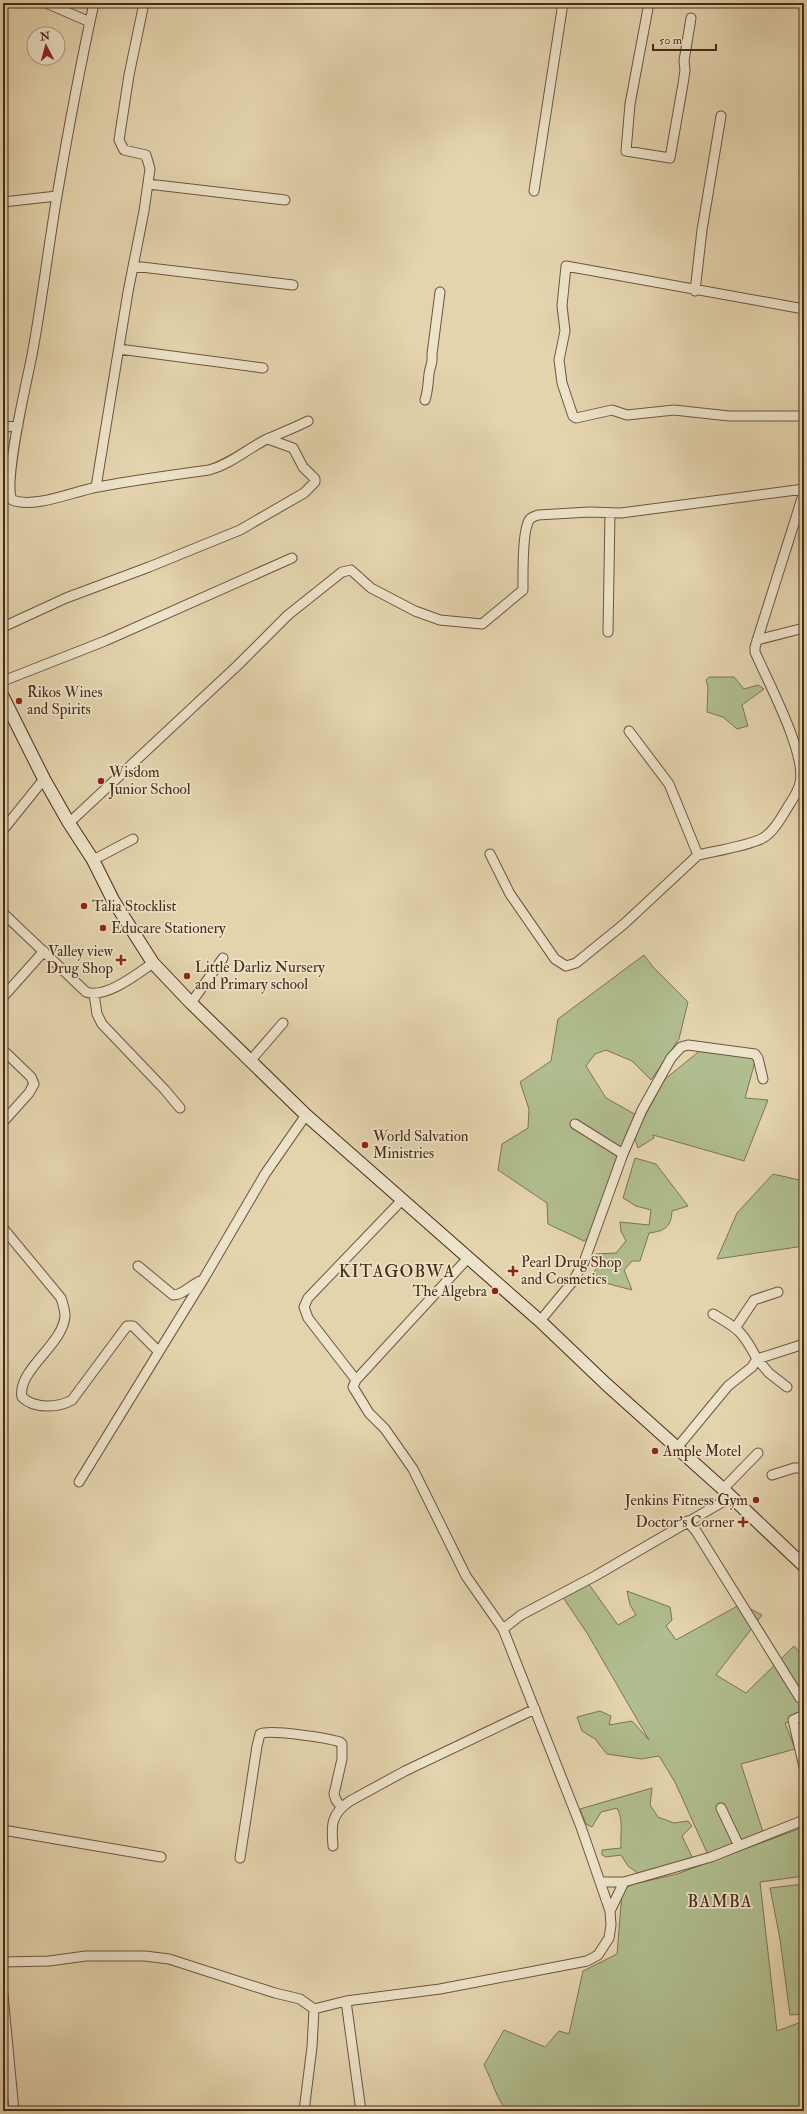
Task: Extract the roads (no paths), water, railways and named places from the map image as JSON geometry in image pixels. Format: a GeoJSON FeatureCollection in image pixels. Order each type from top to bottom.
{"type":"FeatureCollection","features":[{"type":"Feature","properties":{"kind":"street"},"geometry":{"type":"LineString","coordinates":[[46,3],[90,22]]}},
{"type":"Feature","properties":{"kind":"street"},"geometry":{"type":"LineString","coordinates":[[94,3],[57,196],[32,354],[18,426],[8,487],[12,500],[21,503],[40,501],[96,487],[210,470],[225,465],[268,439],[283,434],[308,421]]}},
{"type":"Feature","properties":{"kind":"street"},"geometry":{"type":"LineString","coordinates":[[96,487],[106,419],[150,169],[146,155],[124,150],[119,140],[129,75],[144,3]]}},
{"type":"Feature","properties":{"kind":"street"},"geometry":{"type":"LineString","coordinates":[[534,191],[563,3]]}},
{"type":"Feature","properties":{"kind":"street"},"geometry":{"type":"LineString","coordinates":[[649,3],[630,104],[626,151],[670,158],[683,84],[684,61],[691,18]]}},
{"type":"Feature","properties":{"kind":"street"},"geometry":{"type":"LineString","coordinates":[[695,291],[702,230],[721,116]]}},
{"type":"Feature","properties":{"kind":"street"},"geometry":{"type":"LineString","coordinates":[[148,184],[285,200]]}},
{"type":"Feature","properties":{"kind":"street"},"geometry":{"type":"LineString","coordinates":[[3,202],[57,196]]}},
{"type":"Feature","properties":{"kind":"street"},"geometry":{"type":"LineString","coordinates":[[133,266],[293,285]]}},
{"type":"Feature","properties":{"kind":"street"},"geometry":{"type":"LineString","coordinates":[[804,309],[695,291],[566,266],[562,306],[565,331],[559,360],[562,383],[573,416],[576,418],[612,410],[627,416],[674,410],[729,416],[804,416]]}},
{"type":"Feature","properties":{"kind":"street"},"geometry":{"type":"LineString","coordinates":[[426,400],[430,385],[429,372],[433,364],[432,354],[440,292]]}},
{"type":"Feature","properties":{"kind":"street"},"geometry":{"type":"LineString","coordinates":[[119,349],[263,368]]}},
{"type":"Feature","properties":{"kind":"street"},"geometry":{"type":"LineString","coordinates":[[3,427],[18,426]]}},
{"type":"Feature","properties":{"kind":"street"},"geometry":{"type":"LineString","coordinates":[[3,627],[66,598],[149,567],[240,530],[304,493],[315,482],[315,479],[303,467],[293,448],[268,439]]}},
{"type":"Feature","properties":{"kind":"street"},"geometry":{"type":"LineString","coordinates":[[69,823],[238,665],[288,615],[342,572],[351,570],[371,588],[426,616],[440,620],[482,624],[523,590],[525,538],[527,526],[532,517],[589,512],[610,513],[682,506],[804,490],[756,640],[755,652],[777,698],[798,754],[802,769],[801,783],[778,823],[764,837],[698,855],[624,924],[576,963],[566,966],[555,959],[510,894],[490,854]]}},
{"type":"Feature","properties":{"kind":"street"},"geometry":{"type":"LineString","coordinates":[[608,632],[610,513]]}},
{"type":"Feature","properties":{"kind":"street"},"geometry":{"type":"LineString","coordinates":[[3,681],[105,641],[292,558]]}},
{"type":"Feature","properties":{"kind":"street"},"geometry":{"type":"LineString","coordinates":[[756,640],[804,628]]}},
{"type":"Feature","properties":{"kind":"street"},"geometry":{"type":"LineString","coordinates":[[3,697],[44,779],[69,823],[93,860],[113,900],[153,963],[191,1003],[306,1114],[540,1321],[676,1449],[727,1493],[804,1566]]}},
{"type":"Feature","properties":{"kind":"street"},"geometry":{"type":"LineString","coordinates":[[629,731],[669,784],[698,855]]}},
{"type":"Feature","properties":{"kind":"street"},"geometry":{"type":"LineString","coordinates":[[3,830],[44,779]]}},
{"type":"Feature","properties":{"kind":"street"},"geometry":{"type":"LineString","coordinates":[[93,860],[133,839]]}},
{"type":"Feature","properties":{"kind":"street"},"geometry":{"type":"LineString","coordinates":[[3,913],[86,992],[94,994],[112,989],[153,963]]}},
{"type":"Feature","properties":{"kind":"street"},"geometry":{"type":"LineString","coordinates":[[3,997],[44,951]]}},
{"type":"Feature","properties":{"kind":"street"},"geometry":{"type":"LineString","coordinates":[[191,1003],[223,958]]}},
{"type":"Feature","properties":{"kind":"street"},"geometry":{"type":"LineString","coordinates":[[94,994],[97,1014],[102,1024],[165,1090],[180,1108]]}},
{"type":"Feature","properties":{"kind":"street"},"geometry":{"type":"LineString","coordinates":[[251,1060],[283,1022]]}},
{"type":"Feature","properties":{"kind":"street"},"geometry":{"type":"LineString","coordinates":[[540,1321],[573,1281],[584,1262],[623,1154],[642,1110],[671,1058],[681,1047],[696,1045],[755,1054],[758,1058],[763,1079]]}},
{"type":"Feature","properties":{"kind":"street"},"geometry":{"type":"LineString","coordinates":[[3,1050],[31,1077],[34,1084],[30,1093],[3,1122]]}},
{"type":"Feature","properties":{"kind":"street"},"geometry":{"type":"LineString","coordinates":[[79,1482],[158,1351],[203,1280],[265,1174],[306,1114]]}},
{"type":"Feature","properties":{"kind":"street"},"geometry":{"type":"LineString","coordinates":[[575,1124],[623,1154]]}},
{"type":"Feature","properties":{"kind":"street"},"geometry":{"type":"LineString","coordinates":[[356,1380],[308,1318],[304,1307],[305,1303],[402,1200]]}},
{"type":"Feature","properties":{"kind":"street"},"geometry":{"type":"LineString","coordinates":[[3,1228],[61,1298],[64,1309],[61,1330],[23,1385],[22,1397],[28,1402],[35,1405],[49,1405],[64,1404],[72,1400],[127,1326],[133,1326],[158,1351]]}},
{"type":"Feature","properties":{"kind":"street"},"geometry":{"type":"LineString","coordinates":[[3,1962],[49,1961],[86,1956],[144,1956],[169,1959],[300,2000],[314,2009],[346,2001],[440,1989],[587,1961],[598,1955],[609,1938],[612,1925],[610,1911],[504,1629],[466,1576],[413,1469],[385,1429],[369,1413],[353,1386],[356,1380],[468,1258]]}},
{"type":"Feature","properties":{"kind":"street"},"geometry":{"type":"LineString","coordinates":[[138,1266],[173,1295],[180,1294],[192,1284],[203,1280]]}},
{"type":"Feature","properties":{"kind":"street"},"geometry":{"type":"LineString","coordinates":[[736,1327],[754,1300],[778,1292]]}},
{"type":"Feature","properties":{"kind":"street"},"geometry":{"type":"LineString","coordinates":[[713,1314],[736,1327],[748,1342],[757,1359],[769,1373],[787,1387]]}},
{"type":"Feature","properties":{"kind":"street"},"geometry":{"type":"LineString","coordinates":[[676,1449],[728,1386],[752,1367],[757,1359],[804,1344]]}},
{"type":"Feature","properties":{"kind":"street"},"geometry":{"type":"LineString","coordinates":[[504,1629],[521,1615],[595,1576],[687,1521],[727,1493],[758,1453]]}},
{"type":"Feature","properties":{"kind":"street"},"geometry":{"type":"LineString","coordinates":[[772,1475],[794,1468],[804,1468]]}},
{"type":"Feature","properties":{"kind":"street"},"geometry":{"type":"LineString","coordinates":[[687,1521],[696,1531],[800,1698]]}},
{"type":"Feature","properties":{"kind":"street"},"geometry":{"type":"LineString","coordinates":[[333,1846],[331,1826],[341,1807],[405,1771],[535,1709]]}},
{"type":"Feature","properties":{"kind":"street"},"geometry":{"type":"LineString","coordinates":[[804,1715],[793,1720],[804,1767]]}},
{"type":"Feature","properties":{"kind":"street"},"geometry":{"type":"LineString","coordinates":[[240,1858],[260,1734],[265,1732],[277,1732],[340,1742],[342,1744],[342,1759],[334,1794],[341,1807]]}},
{"type":"Feature","properties":{"kind":"street"},"geometry":{"type":"LineString","coordinates":[[722,1808],[739,1846]]}},
{"type":"Feature","properties":{"kind":"street"},"geometry":{"type":"LineString","coordinates":[[600,1882],[624,1882],[686,1865],[804,1820]]}},
{"type":"Feature","properties":{"kind":"street"},"geometry":{"type":"LineString","coordinates":[[3,1830],[161,1857]]}},
{"type":"Feature","properties":{"kind":"street"},"geometry":{"type":"LineString","coordinates":[[610,1911],[624,1882]]}},
{"type":"Feature","properties":{"kind":"street"},"geometry":{"type":"LineString","coordinates":[[3,1995],[14,2111]]}},
{"type":"Feature","properties":{"kind":"street"},"geometry":{"type":"LineString","coordinates":[[346,2001],[361,2111]]}},
{"type":"Feature","properties":{"kind":"street"},"geometry":{"type":"LineString","coordinates":[[304,2111],[312,2047],[314,2009]]}},
{"type":"Feature","properties":{"kind":"place","name":"Rikos Wines and Spirits"},"geometry":{"type":"Point","coordinates":[19,701]}},
{"type":"Feature","properties":{"kind":"place","name":"Wisdom Junior School"},"geometry":{"type":"Point","coordinates":[101,781]}},
{"type":"Feature","properties":{"kind":"place","name":"Talia Stocklist"},"geometry":{"type":"Point","coordinates":[84,906]}},
{"type":"Feature","properties":{"kind":"place","name":"Educare Stationery"},"geometry":{"type":"Point","coordinates":[103,928]}},
{"type":"Feature","properties":{"kind":"place","name":"Valley view Drug Shop"},"geometry":{"type":"Point","coordinates":[121,960]}},
{"type":"Feature","properties":{"kind":"place","name":"Little Darliz Nursery and Primary school"},"geometry":{"type":"Point","coordinates":[187,976]}},
{"type":"Feature","properties":{"kind":"place","name":"World Salvation Ministries"},"geometry":{"type":"Point","coordinates":[365,1145]}},
{"type":"Feature","properties":{"kind":"place","name":"Pearl Drug Shop and Cosmetics"},"geometry":{"type":"Point","coordinates":[513,1271]}},
{"type":"Feature","properties":{"kind":"place","name":"The Algebra"},"geometry":{"type":"Point","coordinates":[495,1291]}},
{"type":"Feature","properties":{"kind":"place","name":"Ample Motel"},"geometry":{"type":"Point","coordinates":[655,1451]}},
{"type":"Feature","properties":{"kind":"place","name":"Jenkins Fitness Gym"},"geometry":{"type":"Point","coordinates":[756,1500]}},
{"type":"Feature","properties":{"kind":"place","name":"Doctor's Corner"},"geometry":{"type":"Point","coordinates":[743,1522]}},
{"type":"Feature","properties":{"kind":"district","name":"KITAGOBWA"},"geometry":{"type":"Point","coordinates":[397,1271]}},
{"type":"Feature","properties":{"kind":"district","name":"BAMBA"},"geometry":{"type":"Point","coordinates":[720,1901]}}]}
